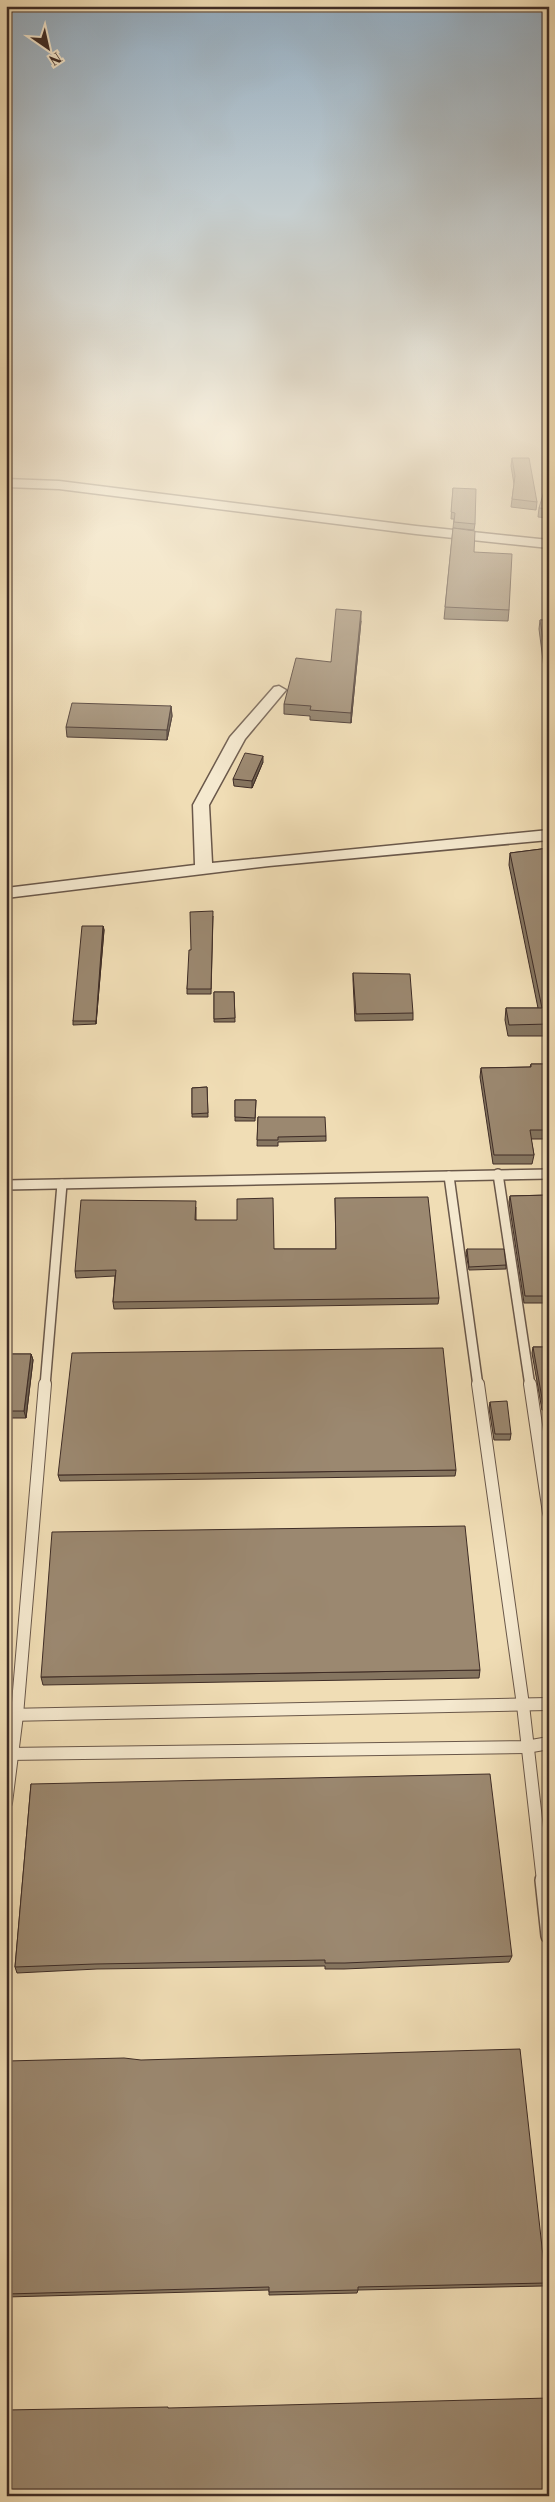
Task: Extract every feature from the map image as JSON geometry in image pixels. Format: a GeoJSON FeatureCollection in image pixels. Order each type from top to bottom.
{"type":"FeatureCollection","features":[{"type":"Feature","properties":{"kind":"street"},"geometry":{"type":"LineString","coordinates":[[509,540],[549,544]]}},
{"type":"Feature","properties":{"kind":"street"},"geometry":{"type":"LineString","coordinates":[[204,868],[201,805],[238,737],[279,690]]}},
{"type":"Feature","properties":{"kind":"street"},"geometry":{"type":"LineString","coordinates":[[6,893],[204,868],[549,835]]}},
{"type":"Feature","properties":{"kind":"lane"},"geometry":{"type":"LineString","coordinates":[[498,1174],[549,1513]]}},
{"type":"Feature","properties":{"kind":"lane"},"geometry":{"type":"LineString","coordinates":[[6,1185],[549,1174]]}},
{"type":"Feature","properties":{"kind":"lane"},"geometry":{"type":"LineString","coordinates":[[449,1176],[523,1705],[526,1747],[549,1936]]}},
{"type":"Feature","properties":{"kind":"lane"},"geometry":{"type":"LineString","coordinates":[[6,1803],[12,1715],[62,1184]]}},
{"type":"Feature","properties":{"kind":"lane"},"geometry":{"type":"LineString","coordinates":[[12,1715],[549,1704]]}},
{"type":"Feature","properties":{"kind":"lane"},"geometry":{"type":"LineString","coordinates":[[9,1754],[526,1747],[549,1743]]}},
{"type":"Feature","properties":{"kind":"building"},"geometry":{"type":"Polygon","coordinates":[[[452,540],[475,540],[474,552],[512,554],[509,610],[445,607],[452,540]]]}},
{"type":"Feature","properties":{"kind":"building"},"geometry":{"type":"Polygon","coordinates":[[[336,609],[361,611],[351,713],[310,710],[311,706],[284,704],[296,658],[331,662],[336,609]]]}},
{"type":"Feature","properties":{"kind":"building"},"geometry":{"type":"Polygon","coordinates":[[[540,620],[549,620],[549,658],[546,658],[540,620]]]}},
{"type":"Feature","properties":{"kind":"building"},"geometry":{"type":"Polygon","coordinates":[[[72,703],[171,706],[167,730],[66,727],[72,703]]]}},
{"type":"Feature","properties":{"kind":"building"},"geometry":{"type":"Polygon","coordinates":[[[245,753],[263,756],[252,781],[233,779],[245,753]]]}},
{"type":"Feature","properties":{"kind":"building"},"geometry":{"type":"Polygon","coordinates":[[[549,848],[549,1024],[509,1025],[506,1008],[542,1008],[510,853],[549,848]]]}},
{"type":"Feature","properties":{"kind":"building"},"geometry":{"type":"Polygon","coordinates":[[[213,911],[211,989],[187,989],[189,950],[191,950],[190,912],[213,911]]]}},
{"type":"Feature","properties":{"kind":"building"},"geometry":{"type":"Polygon","coordinates":[[[82,926],[103,926],[96,1021],[73,1021],[82,926]]]}},
{"type":"Feature","properties":{"kind":"building"},"geometry":{"type":"Polygon","coordinates":[[[353,973],[410,974],[413,1013],[356,1014],[353,973]]]}},
{"type":"Feature","properties":{"kind":"building"},"geometry":{"type":"Polygon","coordinates":[[[214,992],[234,992],[235,1018],[214,1019],[214,992]]]}},
{"type":"Feature","properties":{"kind":"building"},"geometry":{"type":"Polygon","coordinates":[[[531,1064],[549,1064],[549,1130],[530,1130],[534,1155],[494,1155],[481,1068],[531,1067],[531,1064]]]}},
{"type":"Feature","properties":{"kind":"building"},"geometry":{"type":"Polygon","coordinates":[[[207,1087],[208,1113],[192,1114],[192,1088],[207,1087]]]}},
{"type":"Feature","properties":{"kind":"building"},"geometry":{"type":"Polygon","coordinates":[[[235,1100],[256,1100],[255,1118],[235,1117],[235,1100]]]}},
{"type":"Feature","properties":{"kind":"building"},"geometry":{"type":"Polygon","coordinates":[[[258,1117],[325,1117],[326,1136],[278,1137],[278,1140],[257,1140],[258,1117]]]}},
{"type":"Feature","properties":{"kind":"building"},"geometry":{"type":"Polygon","coordinates":[[[549,1195],[549,1296],[525,1296],[510,1196],[549,1195]]]}},
{"type":"Feature","properties":{"kind":"building"},"geometry":{"type":"Polygon","coordinates":[[[428,1197],[439,1298],[113,1302],[116,1270],[75,1271],[81,1200],[196,1201],[195,1220],[237,1220],[237,1199],[273,1198],[274,1249],[336,1249],[335,1198],[428,1197]]]}},
{"type":"Feature","properties":{"kind":"building"},"geometry":{"type":"Polygon","coordinates":[[[467,1249],[504,1249],[506,1265],[469,1267],[467,1249]]]}},
{"type":"Feature","properties":{"kind":"building"},"geometry":{"type":"Polygon","coordinates":[[[533,1347],[549,1347],[549,1404],[543,1404],[533,1347]]]}},
{"type":"Feature","properties":{"kind":"building"},"geometry":{"type":"Polygon","coordinates":[[[443,1348],[456,1470],[58,1475],[72,1353],[443,1348]]]}},
{"type":"Feature","properties":{"kind":"building"},"geometry":{"type":"Polygon","coordinates":[[[6,1354],[31,1354],[24,1411],[6,1411],[6,1354]]]}},
{"type":"Feature","properties":{"kind":"building"},"geometry":{"type":"Polygon","coordinates":[[[507,1401],[511,1434],[495,1434],[490,1402],[507,1401]]]}},
{"type":"Feature","properties":{"kind":"building"},"geometry":{"type":"Polygon","coordinates":[[[465,1526],[480,1670],[41,1677],[52,1532],[465,1526]]]}},
{"type":"Feature","properties":{"kind":"building"},"geometry":{"type":"Polygon","coordinates":[[[490,1774],[512,1956],[345,1963],[325,1963],[325,1960],[15,1967],[31,1784],[490,1774]]]}},
{"type":"Feature","properties":{"kind":"building"},"geometry":{"type":"Polygon","coordinates":[[[520,2049],[546,2283],[358,2287],[358,2290],[269,2292],[269,2287],[6,2294],[7,2061],[124,2058],[141,2060],[520,2049]]]}},
{"type":"Feature","properties":{"kind":"building"},"geometry":{"type":"Polygon","coordinates":[[[549,2398],[549,2496],[6,2496],[6,2410],[168,2408],[549,2398]]]}}]}
